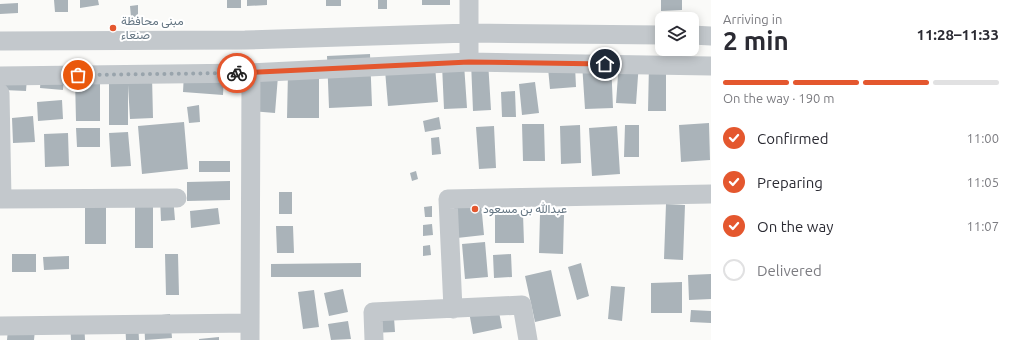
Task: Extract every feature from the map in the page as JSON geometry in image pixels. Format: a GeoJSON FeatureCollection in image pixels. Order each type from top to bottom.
{"type":"FeatureCollection","features":[{"type":"Feature","properties":{"kind":"street"},"geometry":{"type":"LineString","coordinates":[[468,0],[469,62]]}},
{"type":"Feature","properties":{"kind":"street"},"geometry":{"type":"LineString","coordinates":[[0,41],[245,40],[469,33],[655,35]]}},
{"type":"Feature","properties":{"kind":"street"},"geometry":{"type":"LineString","coordinates":[[699,35],[711,36]]}},
{"type":"Feature","properties":{"kind":"street"},"geometry":{"type":"LineString","coordinates":[[0,76],[251,73],[469,62],[711,66]]}},
{"type":"Feature","properties":{"kind":"street"},"geometry":{"type":"LineString","coordinates":[[6,331],[250,332],[251,73]]}},
{"type":"Feature","properties":{"kind":"street"},"geometry":{"type":"LineString","coordinates":[[0,93],[1,199],[177,198]]}},
{"type":"Feature","properties":{"kind":"street"},"geometry":{"type":"LineString","coordinates":[[453,309],[448,199],[711,194]]}},
{"type":"Feature","properties":{"kind":"street"},"geometry":{"type":"LineString","coordinates":[[374,340],[373,312],[522,305],[528,340]]}},
{"type":"Feature","properties":{"kind":"building"},"geometry":{"type":"Polygon","coordinates":[[[54,0],[68,0],[68,12],[55,12],[54,0]]]}},
{"type":"Feature","properties":{"kind":"building"},"geometry":{"type":"Polygon","coordinates":[[[80,0],[98,0],[99,5],[80,8],[80,0]]]}},
{"type":"Feature","properties":{"kind":"building"},"geometry":{"type":"Polygon","coordinates":[[[227,0],[241,0],[241,8],[227,8],[227,0]]]}},
{"type":"Feature","properties":{"kind":"building"},"geometry":{"type":"Polygon","coordinates":[[[247,0],[267,0],[267,5],[247,6],[247,0]]]}},
{"type":"Feature","properties":{"kind":"building"},"geometry":{"type":"Polygon","coordinates":[[[326,0],[341,0],[341,6],[326,6],[326,0]]]}},
{"type":"Feature","properties":{"kind":"building"},"geometry":{"type":"Polygon","coordinates":[[[378,0],[387,0],[387,9],[378,9],[378,0]]]}},
{"type":"Feature","properties":{"kind":"building"},"geometry":{"type":"Polygon","coordinates":[[[422,0],[450,0],[450,5],[422,5],[422,0]]]}},
{"type":"Feature","properties":{"kind":"building"},"geometry":{"type":"Polygon","coordinates":[[[661,0],[682,0],[682,10],[661,11],[661,0]]]}},
{"type":"Feature","properties":{"kind":"building"},"geometry":{"type":"Polygon","coordinates":[[[18,3],[18,13],[0,14],[0,4],[18,3]]]}},
{"type":"Feature","properties":{"kind":"building"},"geometry":{"type":"Polygon","coordinates":[[[138,5],[138,17],[131,17],[130,6],[138,5]]]}},
{"type":"Feature","properties":{"kind":"building"},"geometry":{"type":"Polygon","coordinates":[[[370,54],[372,106],[329,108],[327,56],[370,54]]]}},
{"type":"Feature","properties":{"kind":"building"},"geometry":{"type":"Polygon","coordinates":[[[488,61],[491,110],[473,111],[471,62],[488,61]]]}},
{"type":"Feature","properties":{"kind":"building"},"geometry":{"type":"Polygon","coordinates":[[[611,61],[613,108],[585,109],[582,63],[611,61]]]}},
{"type":"Feature","properties":{"kind":"building"},"geometry":{"type":"Polygon","coordinates":[[[619,61],[639,62],[636,104],[616,103],[619,61]]]}},
{"type":"Feature","properties":{"kind":"building"},"geometry":{"type":"Polygon","coordinates":[[[464,64],[467,108],[444,109],[442,65],[464,64]]]}},
{"type":"Feature","properties":{"kind":"building"},"geometry":{"type":"Polygon","coordinates":[[[649,64],[666,64],[666,111],[648,111],[649,64]]]}},
{"type":"Feature","properties":{"kind":"building"},"geometry":{"type":"Polygon","coordinates":[[[435,66],[438,102],[388,106],[385,70],[435,66]]]}},
{"type":"Feature","properties":{"kind":"building"},"geometry":{"type":"Polygon","coordinates":[[[575,66],[576,87],[550,89],[548,68],[575,66]]]}},
{"type":"Feature","properties":{"kind":"building"},"geometry":{"type":"Polygon","coordinates":[[[288,72],[319,72],[319,118],[287,118],[288,72]]]}},
{"type":"Feature","properties":{"kind":"building"},"geometry":{"type":"Polygon","coordinates":[[[184,73],[224,76],[223,95],[183,92],[184,73]]]}},
{"type":"Feature","properties":{"kind":"building"},"geometry":{"type":"Polygon","coordinates":[[[41,74],[64,75],[63,90],[40,88],[41,74]]]}},
{"type":"Feature","properties":{"kind":"building"},"geometry":{"type":"Polygon","coordinates":[[[253,74],[278,76],[275,113],[250,111],[253,74]]]}},
{"type":"Feature","properties":{"kind":"building"},"geometry":{"type":"Polygon","coordinates":[[[4,76],[27,78],[26,91],[3,90],[4,76]]]}},
{"type":"Feature","properties":{"kind":"building"},"geometry":{"type":"Polygon","coordinates":[[[152,76],[153,118],[130,119],[128,85],[128,125],[109,125],[109,77],[152,76]]]}},
{"type":"Feature","properties":{"kind":"building"},"geometry":{"type":"Polygon","coordinates":[[[75,78],[100,78],[100,121],[76,121],[75,78]]]}},
{"type":"Feature","properties":{"kind":"building"},"geometry":{"type":"Polygon","coordinates":[[[535,82],[539,113],[522,115],[519,84],[535,82]]]}},
{"type":"Feature","properties":{"kind":"building"},"geometry":{"type":"Polygon","coordinates":[[[515,91],[516,117],[502,117],[501,92],[515,91]]]}},
{"type":"Feature","properties":{"kind":"building"},"geometry":{"type":"Polygon","coordinates":[[[62,100],[63,119],[38,121],[37,102],[62,100]]]}},
{"type":"Feature","properties":{"kind":"building"},"geometry":{"type":"Polygon","coordinates":[[[199,105],[200,122],[189,123],[187,107],[199,105]]]}},
{"type":"Feature","properties":{"kind":"building"},"geometry":{"type":"Polygon","coordinates":[[[33,116],[35,142],[13,143],[12,118],[33,116]]]}},
{"type":"Feature","properties":{"kind":"building"},"geometry":{"type":"Polygon","coordinates":[[[439,117],[441,129],[425,132],[423,121],[439,117]]]}},
{"type":"Feature","properties":{"kind":"building"},"geometry":{"type":"Polygon","coordinates":[[[184,122],[188,169],[142,174],[138,126],[184,122]]]}},
{"type":"Feature","properties":{"kind":"building"},"geometry":{"type":"Polygon","coordinates":[[[709,123],[710,160],[681,162],[679,125],[709,123]]]}},
{"type":"Feature","properties":{"kind":"building"},"geometry":{"type":"Polygon","coordinates":[[[522,124],[544,124],[545,161],[523,161],[522,124]]]}},
{"type":"Feature","properties":{"kind":"building"},"geometry":{"type":"Polygon","coordinates":[[[580,125],[581,163],[561,164],[560,126],[580,125]]]}},
{"type":"Feature","properties":{"kind":"building"},"geometry":{"type":"Polygon","coordinates":[[[625,125],[639,125],[639,157],[624,157],[625,125]]]}},
{"type":"Feature","properties":{"kind":"building"},"geometry":{"type":"Polygon","coordinates":[[[494,126],[496,168],[479,169],[476,127],[494,126]]]}},
{"type":"Feature","properties":{"kind":"building"},"geometry":{"type":"Polygon","coordinates":[[[617,126],[620,174],[592,176],[589,128],[617,126]]]}},
{"type":"Feature","properties":{"kind":"building"},"geometry":{"type":"Polygon","coordinates":[[[76,128],[100,128],[100,147],[77,147],[76,128]]]}},
{"type":"Feature","properties":{"kind":"building"},"geometry":{"type":"Polygon","coordinates":[[[128,132],[131,166],[111,167],[109,133],[128,132]]]}},
{"type":"Feature","properties":{"kind":"building"},"geometry":{"type":"Polygon","coordinates":[[[68,133],[69,166],[45,167],[44,134],[68,133]]]}},
{"type":"Feature","properties":{"kind":"building"},"geometry":{"type":"Polygon","coordinates":[[[439,137],[441,154],[432,155],[431,138],[439,137]]]}},
{"type":"Feature","properties":{"kind":"building"},"geometry":{"type":"Polygon","coordinates":[[[199,161],[230,161],[230,172],[199,172],[199,161]]]}},
{"type":"Feature","properties":{"kind":"building"},"geometry":{"type":"Polygon","coordinates":[[[416,171],[418,179],[412,181],[410,173],[416,171]]]}},
{"type":"Feature","properties":{"kind":"building"},"geometry":{"type":"Polygon","coordinates":[[[230,181],[230,200],[187,201],[187,182],[230,181]]]}},
{"type":"Feature","properties":{"kind":"building"},"geometry":{"type":"Polygon","coordinates":[[[279,192],[292,192],[292,214],[279,214],[279,192]]]}},
{"type":"Feature","properties":{"kind":"building"},"geometry":{"type":"Polygon","coordinates":[[[173,196],[175,220],[161,221],[160,197],[173,196]]]}},
{"type":"Feature","properties":{"kind":"building"},"geometry":{"type":"Polygon","coordinates":[[[135,200],[153,200],[153,248],[135,248],[135,200]]]}},
{"type":"Feature","properties":{"kind":"building"},"geometry":{"type":"Polygon","coordinates":[[[481,203],[484,235],[457,238],[454,206],[481,203]]]}},
{"type":"Feature","properties":{"kind":"building"},"geometry":{"type":"Polygon","coordinates":[[[666,204],[685,205],[683,260],[664,259],[666,204]]]}},
{"type":"Feature","properties":{"kind":"building"},"geometry":{"type":"Polygon","coordinates":[[[85,206],[106,206],[106,244],[85,244],[85,206]]]}},
{"type":"Feature","properties":{"kind":"building"},"geometry":{"type":"Polygon","coordinates":[[[432,206],[432,217],[425,217],[424,207],[432,206]]]}},
{"type":"Feature","properties":{"kind":"building"},"geometry":{"type":"Polygon","coordinates":[[[218,208],[220,224],[191,228],[190,211],[218,208]]]}},
{"type":"Feature","properties":{"kind":"building"},"geometry":{"type":"Polygon","coordinates":[[[495,214],[523,214],[524,243],[495,243],[495,214]]]}},
{"type":"Feature","properties":{"kind":"building"},"geometry":{"type":"Polygon","coordinates":[[[540,214],[564,215],[563,254],[539,253],[540,214]]]}},
{"type":"Feature","properties":{"kind":"building"},"geometry":{"type":"Polygon","coordinates":[[[432,224],[433,235],[423,236],[423,225],[432,224]]]}},
{"type":"Feature","properties":{"kind":"building"},"geometry":{"type":"Polygon","coordinates":[[[276,226],[293,226],[294,253],[277,253],[276,226]]]}},
{"type":"Feature","properties":{"kind":"building"},"geometry":{"type":"Polygon","coordinates":[[[485,242],[488,277],[465,279],[462,244],[485,242]]]}},
{"type":"Feature","properties":{"kind":"building"},"geometry":{"type":"Polygon","coordinates":[[[430,245],[431,255],[423,256],[423,246],[430,245]]]}},
{"type":"Feature","properties":{"kind":"building"},"geometry":{"type":"Polygon","coordinates":[[[12,254],[36,254],[36,272],[12,272],[12,254]]]}},
{"type":"Feature","properties":{"kind":"building"},"geometry":{"type":"Polygon","coordinates":[[[165,254],[178,254],[179,295],[166,295],[165,254]]]}},
{"type":"Feature","properties":{"kind":"building"},"geometry":{"type":"Polygon","coordinates":[[[511,254],[512,277],[494,278],[493,255],[511,254]]]}},
{"type":"Feature","properties":{"kind":"building"},"geometry":{"type":"Polygon","coordinates":[[[69,256],[69,269],[44,270],[43,257],[69,256]]]}},
{"type":"Feature","properties":{"kind":"building"},"geometry":{"type":"Polygon","coordinates":[[[361,263],[361,277],[271,277],[271,264],[361,263]]]}},
{"type":"Feature","properties":{"kind":"building"},"geometry":{"type":"Polygon","coordinates":[[[581,263],[589,296],[577,300],[568,267],[581,263]]]}},
{"type":"Feature","properties":{"kind":"building"},"geometry":{"type":"Polygon","coordinates":[[[551,270],[561,316],[535,322],[525,276],[551,270]]]}},
{"type":"Feature","properties":{"kind":"building"},"geometry":{"type":"Polygon","coordinates":[[[711,274],[711,299],[689,300],[688,275],[711,274]]]}},
{"type":"Feature","properties":{"kind":"building"},"geometry":{"type":"Polygon","coordinates":[[[682,282],[682,313],[651,313],[651,283],[682,282]]]}},
{"type":"Feature","properties":{"kind":"building"},"geometry":{"type":"Polygon","coordinates":[[[611,286],[625,287],[622,321],[608,319],[611,286]]]}},
{"type":"Feature","properties":{"kind":"building"},"geometry":{"type":"Polygon","coordinates":[[[343,289],[348,312],[329,316],[324,293],[343,289]]]}},
{"type":"Feature","properties":{"kind":"building"},"geometry":{"type":"Polygon","coordinates":[[[314,290],[319,327],[303,329],[298,292],[314,290]]]}},
{"type":"Feature","properties":{"kind":"building"},"geometry":{"type":"Polygon","coordinates":[[[497,301],[502,328],[473,334],[468,306],[497,301]]]}},
{"type":"Feature","properties":{"kind":"building"},"geometry":{"type":"Polygon","coordinates":[[[393,303],[395,332],[372,333],[393,303]]]}},
{"type":"Feature","properties":{"kind":"building"},"geometry":{"type":"Polygon","coordinates":[[[691,310],[711,311],[711,323],[690,322],[691,310]]]}},
{"type":"Feature","properties":{"kind":"building"},"geometry":{"type":"Polygon","coordinates":[[[170,314],[172,338],[145,340],[144,317],[170,314]]]}},
{"type":"Feature","properties":{"kind":"building"},"geometry":{"type":"Polygon","coordinates":[[[9,318],[36,320],[34,340],[7,340],[9,318]]]}},
{"type":"Feature","properties":{"kind":"building"},"geometry":{"type":"Polygon","coordinates":[[[84,320],[85,340],[71,340],[70,321],[84,320]]]}},
{"type":"Feature","properties":{"kind":"building"},"geometry":{"type":"Polygon","coordinates":[[[125,321],[138,321],[139,340],[126,340],[125,321]]]}},
{"type":"Feature","properties":{"kind":"building"},"geometry":{"type":"Polygon","coordinates":[[[348,321],[351,339],[331,340],[328,324],[348,321]]]}},
{"type":"Feature","properties":{"kind":"building"},"geometry":{"type":"Polygon","coordinates":[[[219,337],[219,340],[199,340],[199,339],[219,337]]]}},
{"type":"Feature","properties":{"kind":"way so far"},"geometry":{"type":"LineString","coordinates":[[78,75],[237,73]]}},
{"type":"Feature","properties":{"kind":"place","name":"مبنى محافظة صنعاء"},"geometry":{"type":"Point","coordinates":[113,28]}},
{"type":"Feature","properties":{"kind":"place","name":"عبدالله بن مسعود"},"geometry":{"type":"Point","coordinates":[475,209]}},
{"type":"Feature","properties":{"kind":"route"},"geometry":{"type":"LineString","coordinates":[[237,73],[469,62],[605,64]]}}]}
